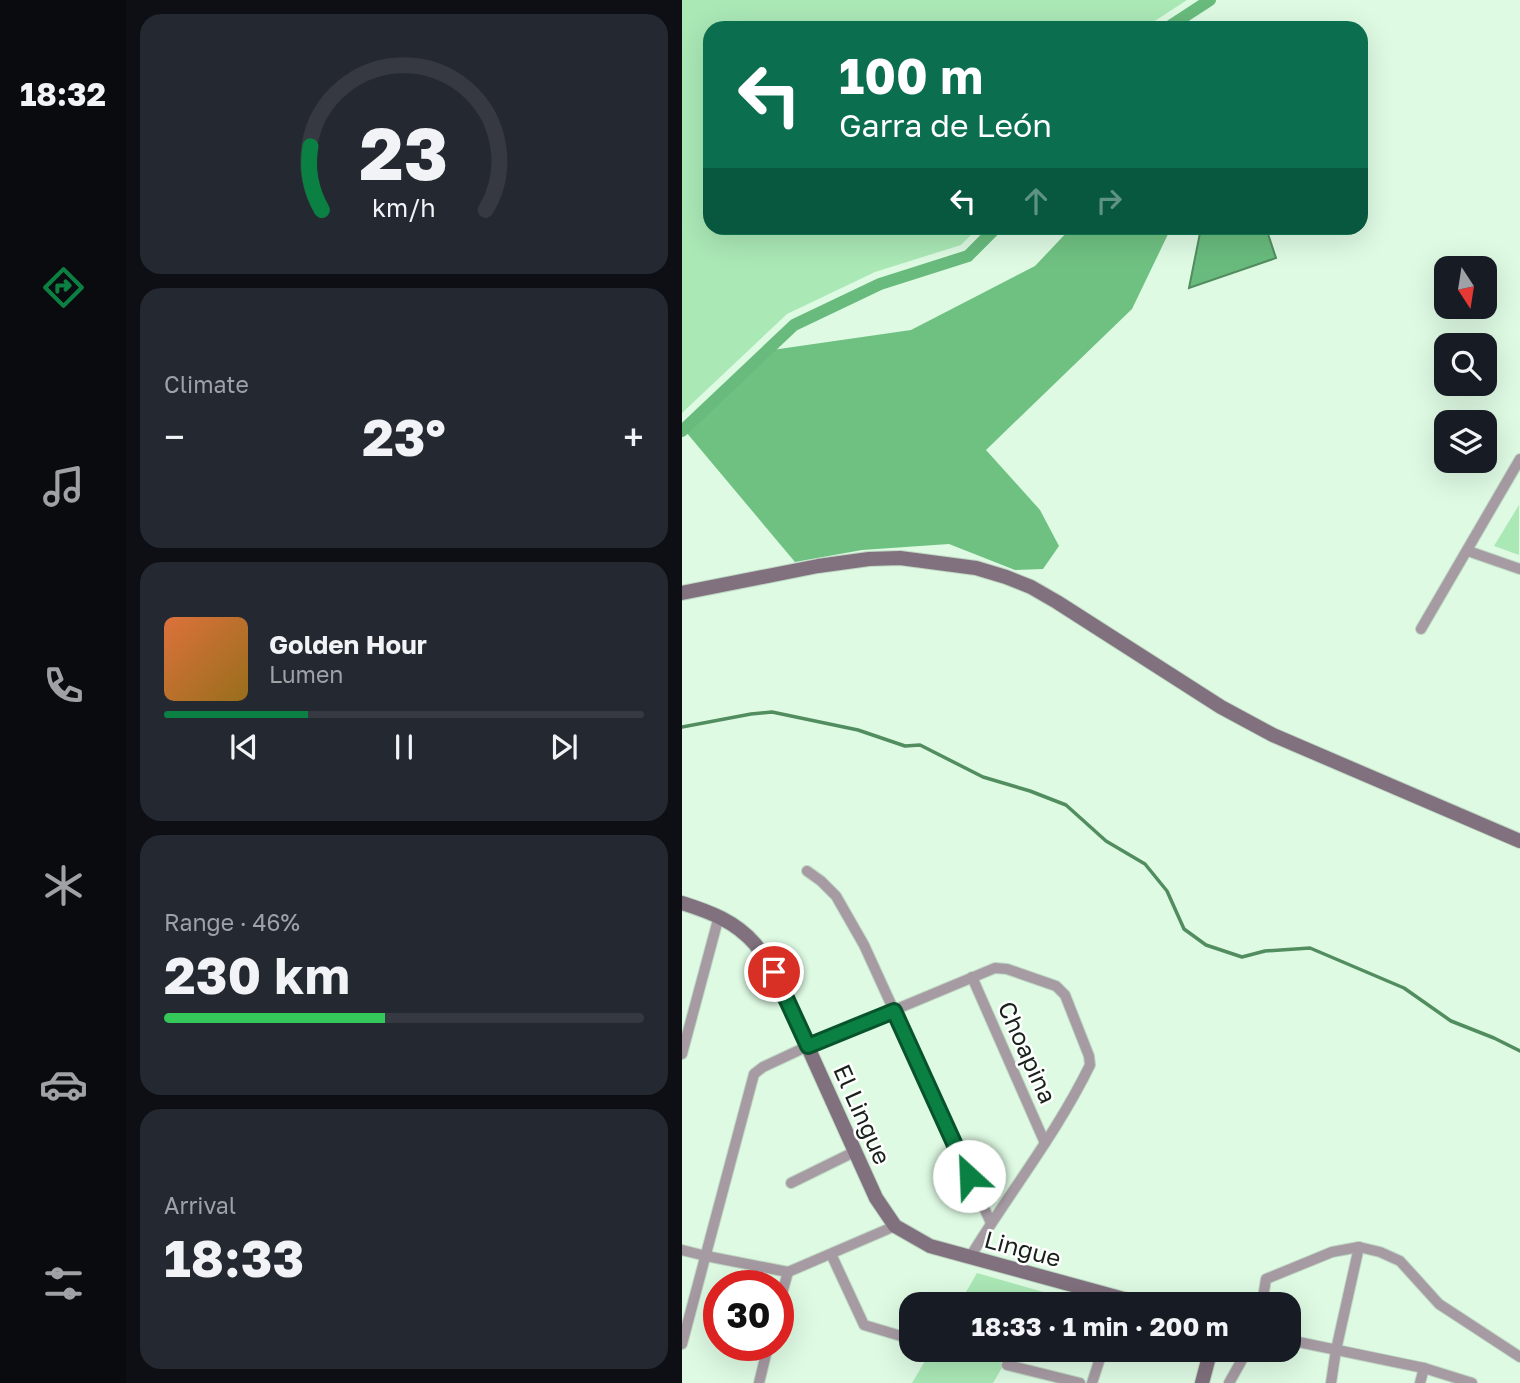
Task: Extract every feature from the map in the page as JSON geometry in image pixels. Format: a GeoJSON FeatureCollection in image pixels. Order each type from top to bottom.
{"type":"FeatureCollection","features":[{"type":"Feature","properties":{"kind":"main road"},"geometry":{"type":"LineString","coordinates":[[682,593],[818,566],[869,559],[900,558],[977,568],[1018,582],[1048,597],[1221,707],[1273,735],[1520,841]]}},
{"type":"Feature","properties":{"kind":"main road","name":"El Lingue"},"geometry":{"type":"LineString","coordinates":[[682,903],[719,916],[739,929],[755,944],[774,972],[854,1152],[876,1198],[895,1226]]}},
{"type":"Feature","properties":{"kind":"main road","name":"Lingue"},"geometry":{"type":"LineString","coordinates":[[895,1226],[930,1246],[1089,1292]]}},
{"type":"Feature","properties":{"kind":"main road"},"geometry":{"type":"LineString","coordinates":[[1202,1383],[1208,1362]]}},
{"type":"Feature","properties":{"kind":"street"},"geometry":{"type":"LineString","coordinates":[[1421,629],[1520,459]]}},
{"type":"Feature","properties":{"kind":"street"},"geometry":{"type":"LineString","coordinates":[[1468,551],[1520,569]]}},
{"type":"Feature","properties":{"kind":"street"},"geometry":{"type":"LineString","coordinates":[[807,871],[836,896],[864,945],[991,1223]]}},
{"type":"Feature","properties":{"kind":"street"},"geometry":{"type":"LineString","coordinates":[[682,1054],[719,916]]}},
{"type":"Feature","properties":{"kind":"street"},"geometry":{"type":"LineString","coordinates":[[682,1344],[754,1074],[808,1046],[995,968],[1007,969],[1056,986],[1065,995],[1090,1065],[1045,1143],[970,1257]]}},
{"type":"Feature","properties":{"kind":"street","name":"Choapina"},"geometry":{"type":"LineString","coordinates":[[972,978],[1045,1143]]}},
{"type":"Feature","properties":{"kind":"street"},"geometry":{"type":"LineString","coordinates":[[791,1183],[854,1152]]}},
{"type":"Feature","properties":{"kind":"street"},"geometry":{"type":"LineString","coordinates":[[793,1270],[895,1226]]}},
{"type":"Feature","properties":{"kind":"street"},"geometry":{"type":"LineString","coordinates":[[1264,1292],[1266,1279],[1332,1252],[1359,1247],[1380,1252],[1400,1261],[1439,1304],[1520,1357]]}},
{"type":"Feature","properties":{"kind":"street"},"geometry":{"type":"LineString","coordinates":[[1331,1383],[1359,1247]]}},
{"type":"Feature","properties":{"kind":"street"},"geometry":{"type":"LineString","coordinates":[[682,1250],[778,1270]]}},
{"type":"Feature","properties":{"kind":"street"},"geometry":{"type":"LineString","coordinates":[[831,1254],[864,1325],[899,1335]]}},
{"type":"Feature","properties":{"kind":"street"},"geometry":{"type":"LineString","coordinates":[[1301,1343],[1424,1368],[1472,1383]]}},
{"type":"Feature","properties":{"kind":"street"},"geometry":{"type":"LineString","coordinates":[[764,1361],[759,1381],[773,1383]]}},
{"type":"Feature","properties":{"kind":"street"},"geometry":{"type":"LineString","coordinates":[[1092,1383],[1099,1362]]}},
{"type":"Feature","properties":{"kind":"street"},"geometry":{"type":"LineString","coordinates":[[1229,1383],[1241,1362]]}},
{"type":"Feature","properties":{"kind":"street"},"geometry":{"type":"LineString","coordinates":[[1007,1365],[1080,1383]]}},
{"type":"Feature","properties":{"kind":"street"},"geometry":{"type":"LineString","coordinates":[[1420,1383],[1424,1368]]}},
{"type":"Feature","properties":{"kind":"shaded area"},"geometry":{"type":"Polygon","coordinates":[[[682,0],[1187,0],[1155,21],[703,21],[703,235],[971,235],[961,245],[875,272],[787,314],[682,413],[682,0]]]}},
{"type":"Feature","properties":{"kind":"shaded area"},"geometry":{"type":"Polygon","coordinates":[[[1064,235],[1168,235],[1132,309],[986,450],[1040,510],[1059,546],[1043,569],[1015,570],[949,544],[862,550],[795,562],[686,432],[772,350],[911,330],[1035,266],[1064,235]]]}},
{"type":"Feature","properties":{"kind":"shaded area"},"geometry":{"type":"Polygon","coordinates":[[[1200,235],[1268,235],[1276,258],[1189,288],[1200,235]]]}},
{"type":"Feature","properties":{"kind":"shaded area"},"geometry":{"type":"Polygon","coordinates":[[[1519,505],[1519,555],[1494,546],[1519,505]]]}},
{"type":"Feature","properties":{"kind":"shaded area"},"geometry":{"type":"Polygon","coordinates":[[[977,1273],[1044,1292],[966,1292],[977,1273]]]}},
{"type":"Feature","properties":{"kind":"shaded area"},"geometry":{"type":"Polygon","coordinates":[[[924,1362],[1005,1362],[993,1383],[912,1383],[924,1362]]]}},
{"type":"Feature","properties":{"kind":"waterway"},"geometry":{"type":"LineString","coordinates":[[1178,21],[1210,0]]}},
{"type":"Feature","properties":{"kind":"waterway"},"geometry":{"type":"LineString","coordinates":[[682,431],[794,325],[880,284],[968,256],[989,235]]}},
{"type":"Feature","properties":{"kind":"waterway"},"geometry":{"type":"LineString","coordinates":[[682,727],[772,712],[858,730],[905,746],[920,745],[983,777],[1066,805],[1106,841],[1145,864],[1167,891],[1184,929],[1206,945],[1242,957],[1265,951],[1310,948],[1404,988],[1451,1021],[1520,1051]]}},
{"type":"Feature","properties":{"kind":"route"},"geometry":{"type":"LineString","coordinates":[[774,972],[808,1046],[894,1011],[969,1176]]}}]}
